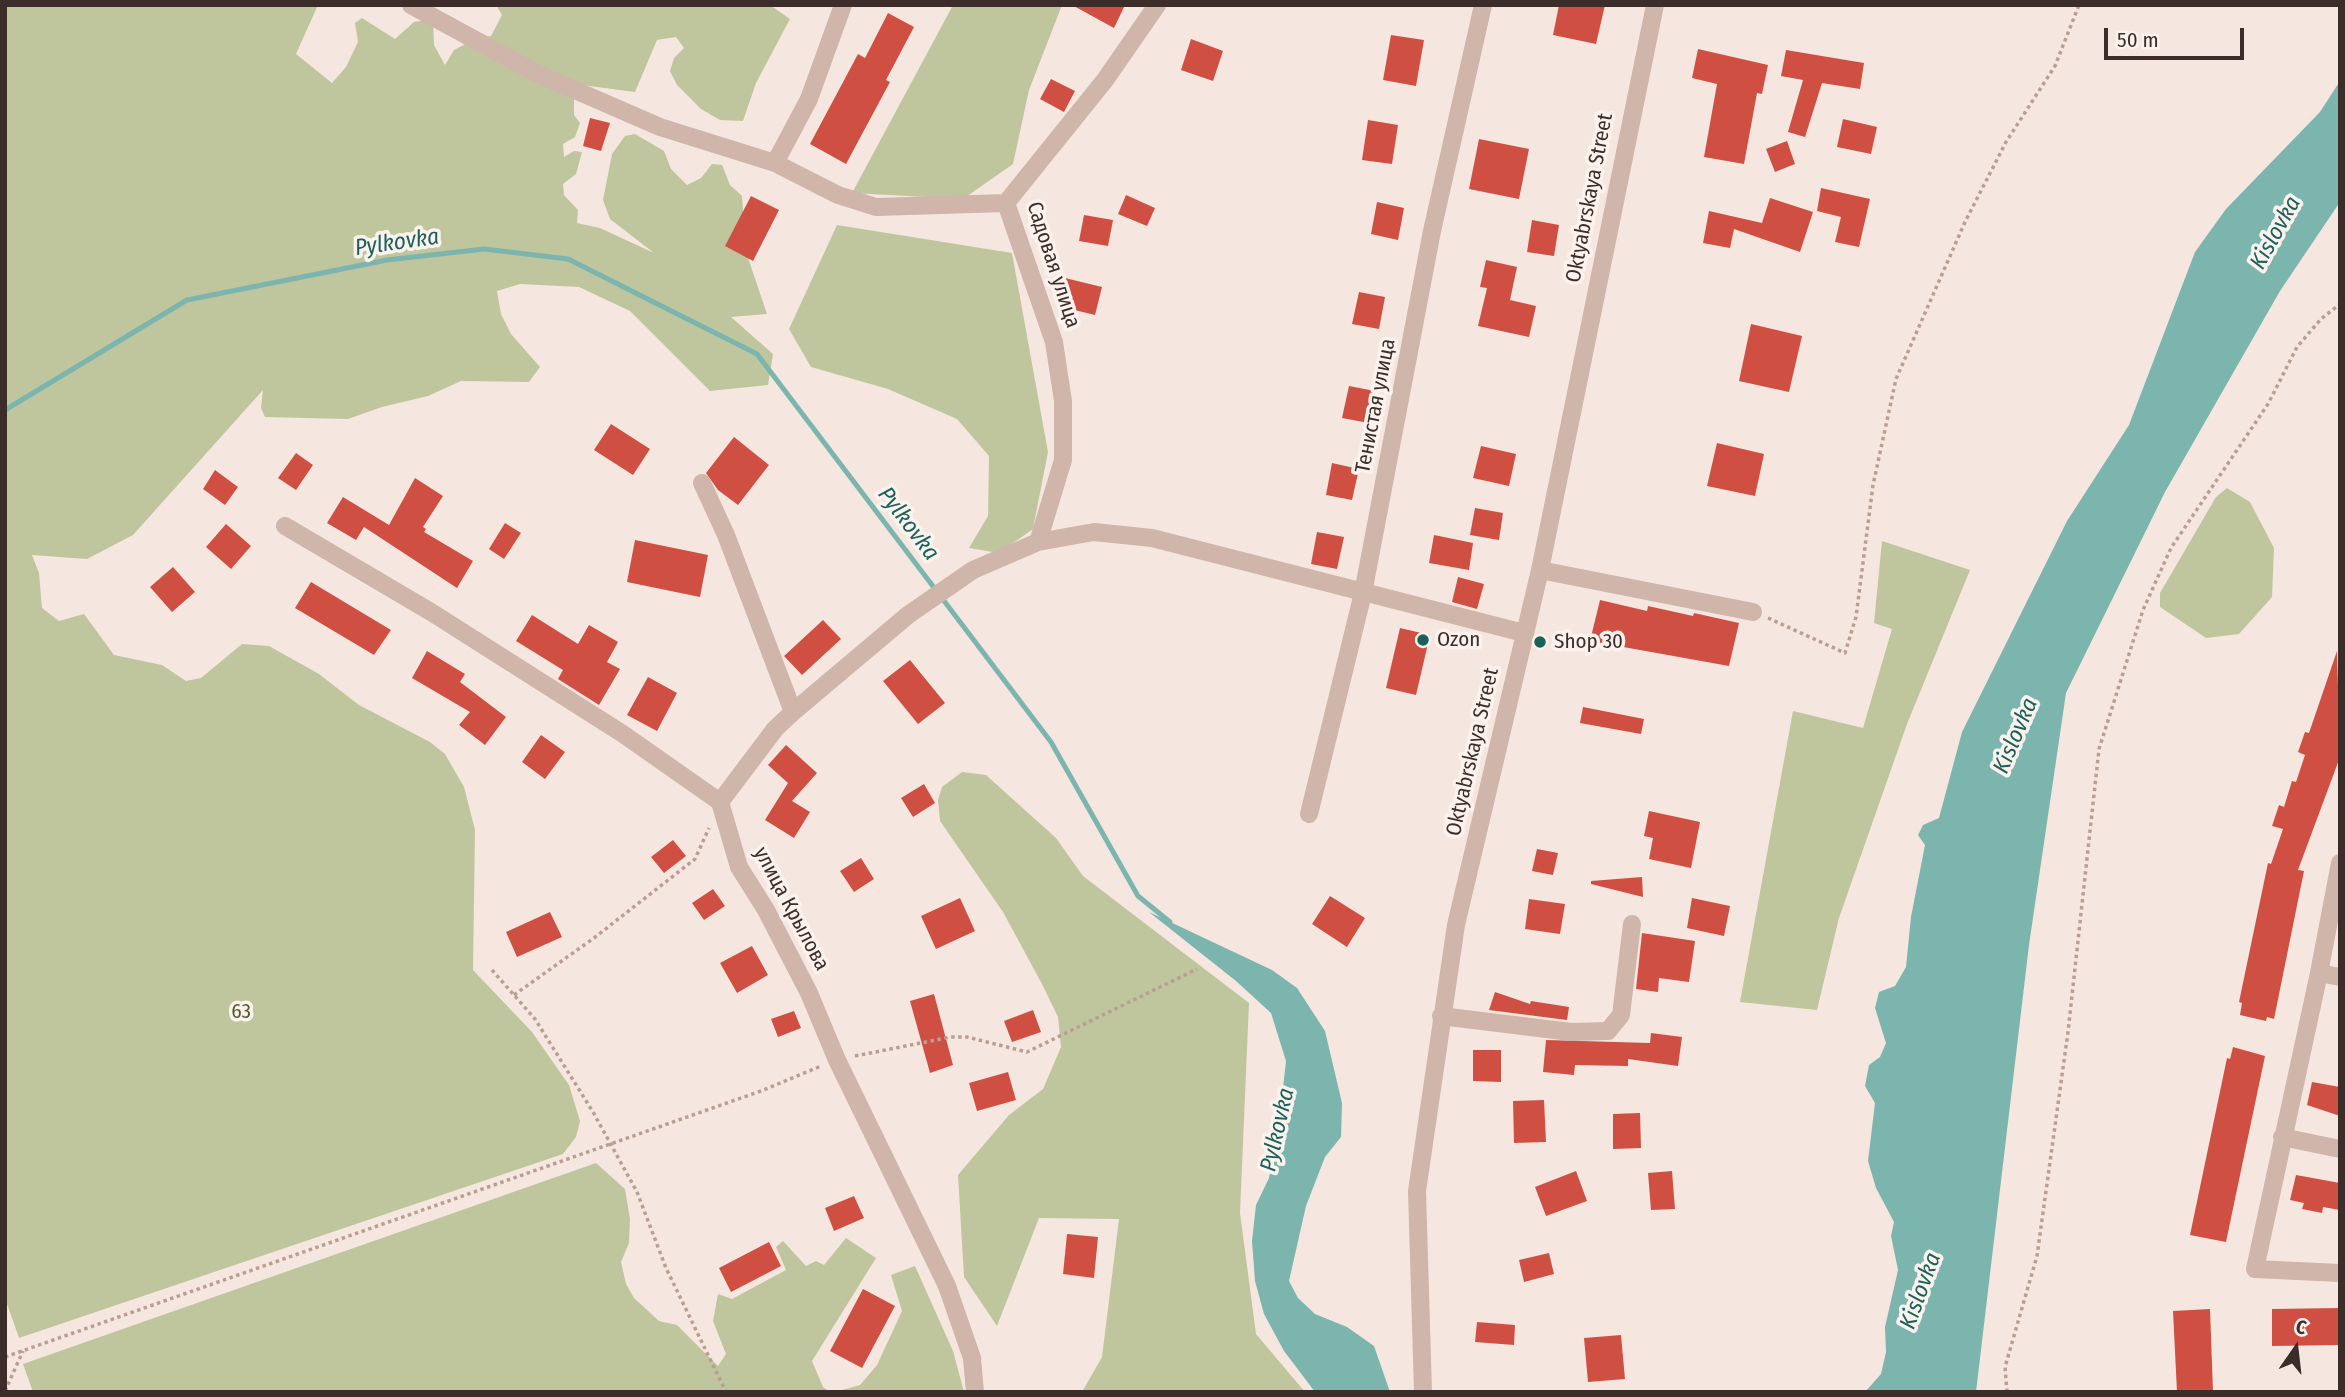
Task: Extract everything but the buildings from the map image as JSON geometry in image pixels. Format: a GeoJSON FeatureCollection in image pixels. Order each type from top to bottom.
{"type":"FeatureCollection","features":[{"type":"Feature","properties":{"kind":"street"},"geometry":{"type":"LineString","coordinates":[[411,5],[538,74],[660,127],[775,163],[838,195],[876,207],[1006,203]]}},
{"type":"Feature","properties":{"kind":"street"},"geometry":{"type":"LineString","coordinates":[[775,163],[809,99],[843,5]]}},
{"type":"Feature","properties":{"kind":"street","name":"Садовая улица"},"geometry":{"type":"LineString","coordinates":[[1038,542],[1063,460],[1063,401],[1054,342],[1006,203],[1105,80],[1157,5]]}},
{"type":"Feature","properties":{"kind":"street","name":"Тенистая улица"},"geometry":{"type":"LineString","coordinates":[[1309,814],[1363,593],[1432,231],[1483,5]]}},
{"type":"Feature","properties":{"kind":"street","name":"Oktyabrskaya Street"},"geometry":{"type":"LineString","coordinates":[[1423,1392],[1417,1191],[1456,925],[1540,570],[1655,5]]}},
{"type":"Feature","properties":{"kind":"street"},"geometry":{"type":"LineString","coordinates":[[702,483],[726,535],[793,712]]}},
{"type":"Feature","properties":{"kind":"street"},"geometry":{"type":"LineString","coordinates":[[285,526],[431,612],[623,734],[720,802],[775,729],[908,615],[973,570],[1038,542],[1094,532],[1152,538],[1524,633]]}},
{"type":"Feature","properties":{"kind":"street"},"geometry":{"type":"LineString","coordinates":[[1540,570],[1753,612]]}},
{"type":"Feature","properties":{"kind":"street","name":"улица Крылова"},"geometry":{"type":"LineString","coordinates":[[720,802],[739,867],[766,910],[809,993],[837,1060],[947,1286],[972,1357],[975,1392]]}},
{"type":"Feature","properties":{"kind":"street"},"geometry":{"type":"LineString","coordinates":[[2340,863],[2255,1269],[2340,1273]]}},
{"type":"Feature","properties":{"kind":"street"},"geometry":{"type":"LineString","coordinates":[[1441,1016],[1571,1032],[1608,1031],[1621,1016],[1632,924]]}},
{"type":"Feature","properties":{"kind":"street"},"geometry":{"type":"LineString","coordinates":[[2319,973],[2340,977]]}},
{"type":"Feature","properties":{"kind":"street"},"geometry":{"type":"LineString","coordinates":[[2282,1137],[2340,1149]]}},
{"type":"Feature","properties":{"kind":"path"},"geometry":{"type":"LineString","coordinates":[[1753,612],[1845,653],[1856,617],[1873,485],[1896,379],[1965,222],[2006,142],[2055,65],[2079,5]]}},
{"type":"Feature","properties":{"kind":"path"},"geometry":{"type":"LineString","coordinates":[[2007,1392],[2005,1367],[2039,1243],[2068,1032],[2099,748],[2143,610],[2171,548],[2268,404],[2297,347],[2321,319],[2340,304]]}},
{"type":"Feature","properties":{"kind":"path"},"geometry":{"type":"LineString","coordinates":[[514,995],[594,938],[695,859],[720,802]]}},
{"type":"Feature","properties":{"kind":"path"},"geometry":{"type":"LineString","coordinates":[[492,970],[542,1031],[593,1112],[608,1144],[637,1192],[666,1268],[726,1392]]}},
{"type":"Feature","properties":{"kind":"path"},"geometry":{"type":"LineString","coordinates":[[5,1357],[608,1144],[837,1060],[951,1037],[967,1037],[1027,1052],[1196,970]]}},
{"type":"Feature","properties":{"kind":"path"},"geometry":{"type":"LineString","coordinates":[[5,1391],[23,1351]]}},
{"type":"Feature","properties":{"kind":"green space","name":"63"},"geometry":{"type":"Polygon","coordinates":[[[5,5],[318,5],[296,54],[332,83],[346,67],[358,42],[355,23],[362,18],[395,39],[414,22],[433,19],[434,45],[445,65],[454,50],[477,38],[491,36],[502,15],[496,5],[770,5],[790,19],[756,83],[743,121],[720,120],[701,109],[677,85],[670,71],[674,58],[684,48],[676,37],[657,40],[635,92],[582,85],[574,98],[574,115],[580,123],[575,137],[563,144],[564,157],[574,151],[582,152],[576,174],[563,184],[564,195],[578,210],[577,223],[600,228],[654,253],[610,219],[603,200],[612,154],[625,136],[635,134],[664,151],[671,169],[687,185],[701,178],[712,164],[722,165],[730,185],[742,196],[746,252],[767,314],[731,317],[773,354],[768,385],[710,391],[630,311],[579,287],[520,284],[497,291],[501,314],[511,334],[540,367],[529,382],[461,381],[428,396],[382,407],[348,419],[265,417],[261,408],[263,390],[133,535],[87,559],[32,555],[39,573],[42,608],[59,621],[84,614],[114,655],[162,665],[186,681],[201,678],[242,644],[269,646],[319,674],[359,705],[430,742],[445,754],[464,787],[475,830],[473,970],[532,1032],[569,1085],[580,1121],[576,1137],[563,1154],[19,1338],[5,1298],[5,5]]]}},
{"type":"Feature","properties":{"kind":"green space"},"geometry":{"type":"Polygon","coordinates":[[[953,5],[1062,5],[1029,90],[1013,164],[963,199],[852,193],[953,5]]]}},
{"type":"Feature","properties":{"kind":"green space"},"geometry":{"type":"Polygon","coordinates":[[[837,225],[1012,253],[1048,452],[1033,529],[999,553],[969,548],[988,516],[989,456],[957,419],[888,389],[811,367],[789,329],[837,225]]]}},
{"type":"Feature","properties":{"kind":"green space"},"geometry":{"type":"Polygon","coordinates":[[[2227,488],[2250,502],[2274,548],[2272,597],[2239,634],[2206,638],[2160,607],[2160,593],[2216,497],[2227,488]]]}},
{"type":"Feature","properties":{"kind":"green space"},"geometry":{"type":"Polygon","coordinates":[[[1882,541],[1970,570],[1907,724],[1839,918],[1817,1010],[1740,1002],[1793,711],[1863,728],[1892,629],[1874,623],[1882,541]]]}},
{"type":"Feature","properties":{"kind":"green space"},"geometry":{"type":"Polygon","coordinates":[[[962,772],[986,775],[1056,838],[1083,876],[1249,1003],[1240,1213],[1256,1334],[1305,1392],[1082,1392],[1102,1357],[1119,1219],[1039,1218],[997,1326],[964,1277],[958,1175],[1009,1115],[1043,1089],[1061,1047],[1058,1017],[1042,984],[1003,912],[940,821],[938,800],[942,787],[962,772]]]}},
{"type":"Feature","properties":{"kind":"green space"},"geometry":{"type":"Polygon","coordinates":[[[596,1163],[625,1189],[630,1219],[629,1243],[621,1262],[626,1284],[634,1298],[659,1321],[677,1325],[718,1366],[726,1354],[713,1321],[718,1294],[732,1299],[786,1270],[776,1247],[783,1241],[806,1266],[816,1261],[824,1265],[846,1238],[876,1258],[812,1361],[823,1387],[830,1392],[33,1392],[23,1364],[596,1163]]]}},
{"type":"Feature","properties":{"kind":"green space"},"geometry":{"type":"Polygon","coordinates":[[[915,1266],[953,1351],[964,1392],[835,1392],[860,1385],[877,1365],[902,1311],[891,1275],[915,1266]]]}},
{"type":"Feature","properties":{"kind":"water","name":"Kislovka"},"geometry":{"type":"Polygon","coordinates":[[[2340,81],[2340,202],[2280,291],[2165,492],[2066,693],[2029,945],[1976,1392],[1865,1392],[1881,1374],[1886,1352],[1885,1327],[1898,1270],[1891,1236],[1894,1222],[1876,1188],[1868,1161],[1875,1103],[1865,1086],[1869,1065],[1880,1057],[1886,1043],[1875,1008],[1879,992],[1895,986],[1906,967],[1911,917],[1925,845],[1918,835],[1923,825],[1939,818],[1962,732],[2067,521],[2129,425],[2195,252],[2226,209],[2320,112],[2340,81]]]}},
{"type":"Feature","properties":{"kind":"water"},"geometry":{"type":"Polygon","coordinates":[[[1149,912],[1272,970],[1297,988],[1325,1031],[1342,1103],[1341,1137],[1325,1157],[1306,1206],[1289,1281],[1298,1298],[1315,1314],[1347,1327],[1374,1346],[1390,1392],[1315,1392],[1284,1351],[1264,1314],[1255,1281],[1252,1241],[1256,1205],[1269,1178],[1279,1124],[1286,1061],[1271,1013],[1236,981],[1149,912]]]}},
{"type":"Feature","properties":{"kind":"waterway","name":"Pylkovka"},"geometry":{"type":"LineString","coordinates":[[5,410],[187,300],[387,260],[484,249],[568,259],[757,354],[1051,742],[1138,896],[1170,922]]}},
{"type":"Feature","properties":{"kind":"place","name":"Ozon"},"geometry":{"type":"Point","coordinates":[1423,640]}},
{"type":"Feature","properties":{"kind":"place","name":"Shop 30"},"geometry":{"type":"Point","coordinates":[1540,642]}}]}
